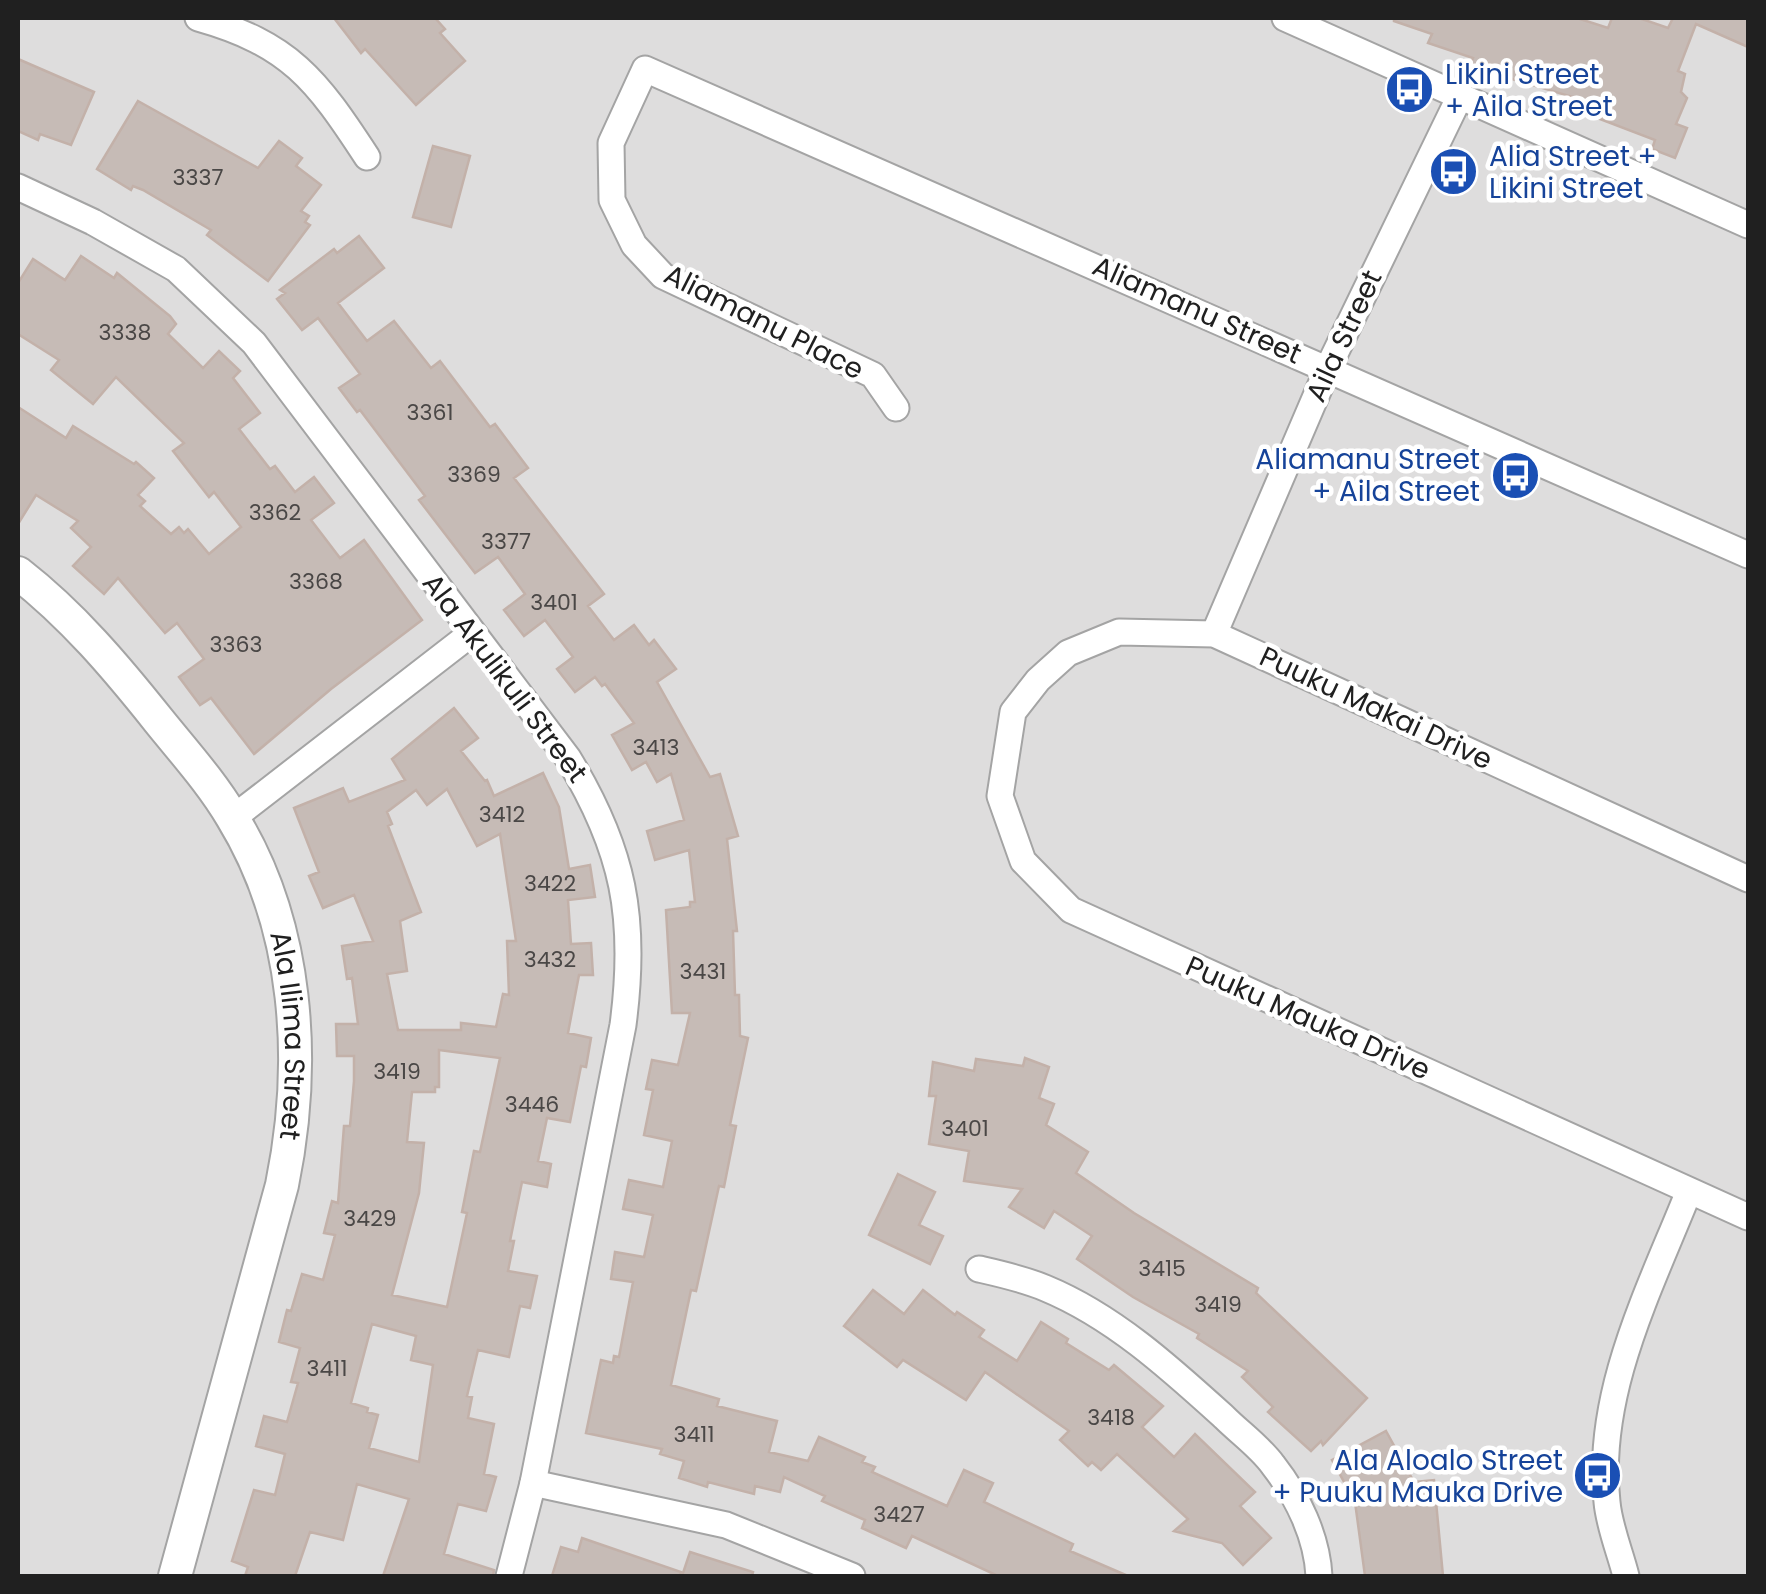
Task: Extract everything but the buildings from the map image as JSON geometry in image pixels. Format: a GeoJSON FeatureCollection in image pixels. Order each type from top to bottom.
{"type":"FeatureCollection","features":[{"type":"Feature","properties":{"kind":"street"},"geometry":{"type":"LineString","coordinates":[[198,18],[234,28],[287,57],[332,104],[367,157]]}},
{"type":"Feature","properties":{"kind":"street"},"geometry":{"type":"LineString","coordinates":[[1285,18],[1748,226]]}},
{"type":"Feature","properties":{"kind":"street","name":"Aliamanu Street"},"geometry":{"type":"LineString","coordinates":[[645,68],[1748,555]]}},
{"type":"Feature","properties":{"kind":"street","name":"Aliamanu Place"},"geometry":{"type":"LineString","coordinates":[[645,68],[610,143],[612,200],[634,245],[663,276],[873,374],[896,408]]}},
{"type":"Feature","properties":{"kind":"street","name":"Aila Street"},"geometry":{"type":"LineString","coordinates":[[1214,634],[1328,368],[1459,98]]}},
{"type":"Feature","properties":{"kind":"street","name":"Ala Akulikuli Street"},"geometry":{"type":"LineString","coordinates":[[18,187],[138,245],[176,269],[254,343],[546,728],[589,792],[614,854],[628,914],[630,948],[623,1025],[532,1483],[509,1576]]}},
{"type":"Feature","properties":{"kind":"street","name":"Ala Ilima Street"},"geometry":{"type":"LineString","coordinates":[[18,573],[82,630],[118,669],[233,818],[256,865],[285,962],[297,1053],[296,1094],[282,1184],[174,1576]]}},
{"type":"Feature","properties":{"kind":"street","name":"Puuku Makai Drive"},"geometry":{"type":"LineString","coordinates":[[1013,712],[1038,680],[1068,653],[1118,632],[1214,634],[1748,878]]}},
{"type":"Feature","properties":{"kind":"street"},"geometry":{"type":"LineString","coordinates":[[233,818],[472,633]]}},
{"type":"Feature","properties":{"kind":"street","name":"Puuku Mauka Drive"},"geometry":{"type":"LineString","coordinates":[[1013,712],[1000,796],[1023,861],[1071,910],[1748,1217]]}},
{"type":"Feature","properties":{"kind":"street"},"geometry":{"type":"LineString","coordinates":[[1626,1576],[1607,1503],[1606,1436],[1629,1340],[1690,1191]]}},
{"type":"Feature","properties":{"kind":"street"},"geometry":{"type":"LineString","coordinates":[[979,1269],[1028,1281],[1065,1298],[1118,1328],[1170,1369],[1274,1465],[1308,1527],[1318,1553],[1319,1576]]}},
{"type":"Feature","properties":{"kind":"street"},"geometry":{"type":"LineString","coordinates":[[532,1483],[726,1525],[852,1576]]}},
{"type":"Feature","properties":{"kind":"shaded area"},"geometry":{"type":"Polygon","coordinates":[[[18,18],[1748,18],[1748,1576],[18,1576],[18,18]]]}},
{"type":"Feature","properties":{"kind":"place","name":"Likini Street + Aila Street"},"geometry":{"type":"Point","coordinates":[1410,90]}},
{"type":"Feature","properties":{"kind":"place","name":"Alia Street + Likini Street"},"geometry":{"type":"Point","coordinates":[1454,172]}},
{"type":"Feature","properties":{"kind":"place","name":"Aliamanu Street + Aila Street"},"geometry":{"type":"Point","coordinates":[1515,475]}},
{"type":"Feature","properties":{"kind":"place","name":"Ala Aloalo Street + Puuku Mauka Drive"},"geometry":{"type":"Point","coordinates":[1598,1476]}}]}
